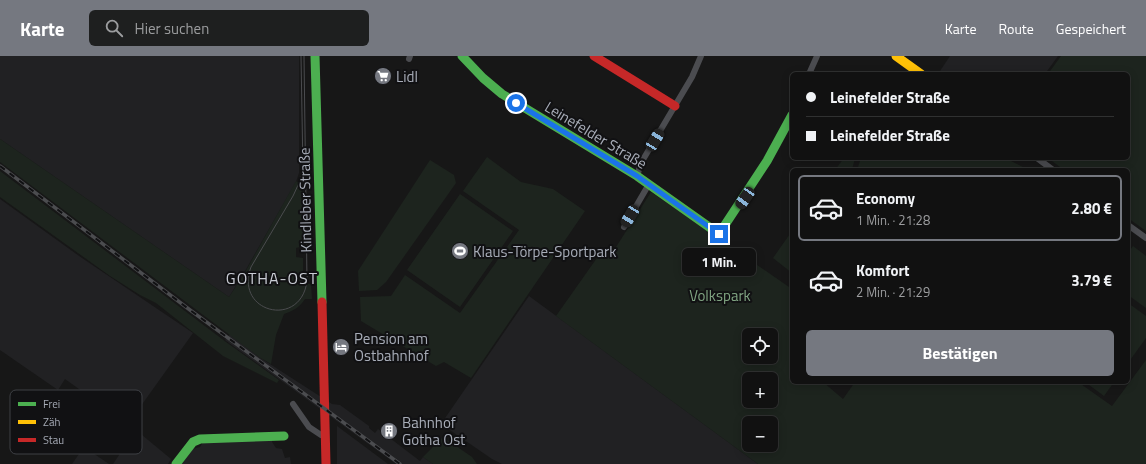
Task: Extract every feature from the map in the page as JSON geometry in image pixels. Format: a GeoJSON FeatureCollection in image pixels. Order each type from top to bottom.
{"type":"FeatureCollection","features":[{"type":"Feature","properties":{"kind":"street","name":"Kindleber Straße"},"geometry":{"type":"LineString","coordinates":[[315,56],[326,464]]}},
{"type":"Feature","properties":{"kind":"street","name":"Leinefelder Straße"},"geometry":{"type":"LineString","coordinates":[[462,56],[483,78],[502,94],[637,176],[719,234],[753,186],[779,143],[790,119]]}},
{"type":"Feature","properties":{"kind":"street"},"geometry":{"type":"LineString","coordinates":[[594,56],[675,106]]}},
{"type":"Feature","properties":{"kind":"street"},"geometry":{"type":"LineString","coordinates":[[637,176],[641,163],[692,77],[701,56]]}},
{"type":"Feature","properties":{"kind":"street"},"geometry":{"type":"LineString","coordinates":[[810,72],[817,56]]}},
{"type":"Feature","properties":{"kind":"street"},"geometry":{"type":"LineString","coordinates":[[896,56],[918,72]]}},
{"type":"Feature","properties":{"kind":"street"},"geometry":{"type":"LineString","coordinates":[[1040,160],[1050,168]]}},
{"type":"Feature","properties":{"kind":"street"},"geometry":{"type":"LineString","coordinates":[[624,227],[649,184]]}},
{"type":"Feature","properties":{"kind":"street"},"geometry":{"type":"LineString","coordinates":[[1130,226],[1146,238]]}},
{"type":"Feature","properties":{"kind":"street"},"geometry":{"type":"LineString","coordinates":[[293,404],[309,427],[321,435]]}},
{"type":"Feature","properties":{"kind":"street"},"geometry":{"type":"LineString","coordinates":[[176,464],[193,442],[200,439],[284,436]]}},
{"type":"Feature","properties":{"kind":"shaded area"},"geometry":{"type":"Polygon","coordinates":[[[0,56],[299,56],[299,173],[296,182],[229,297],[0,139],[0,56]]]}},
{"type":"Feature","properties":{"kind":"shaded area"},"geometry":{"type":"Polygon","coordinates":[[[950,56],[1058,56],[1046,72],[939,72],[950,56]]]}},
{"type":"Feature","properties":{"kind":"shaded area"},"geometry":{"type":"Polygon","coordinates":[[[0,199],[79,256],[193,333],[142,404],[142,390],[80,390],[65,379],[58,390],[0,350],[0,199]]]}},
{"type":"Feature","properties":{"kind":"shaded area"},"geometry":{"type":"Polygon","coordinates":[[[529,296],[758,464],[502,464],[492,459],[441,424],[529,296]]]}},
{"type":"Feature","properties":{"kind":"shaded area"},"geometry":{"type":"Polygon","coordinates":[[[230,334],[259,357],[332,404],[340,405],[369,426],[369,428],[375,433],[378,429],[420,461],[423,457],[433,464],[396,464],[225,340],[230,334]]]}},
{"type":"Feature","properties":{"kind":"shaded area"},"geometry":{"type":"Polygon","coordinates":[[[337,426],[388,464],[337,464],[337,426]]]}},
{"type":"Feature","properties":{"kind":"shaded area"},"geometry":{"type":"Polygon","coordinates":[[[142,435],[171,459],[168,464],[113,464],[120,454],[142,454],[142,435]]]}},
{"type":"Feature","properties":{"kind":"shaded area"},"geometry":{"type":"Polygon","coordinates":[[[272,439],[272,442],[276,448],[282,449],[285,458],[290,457],[291,464],[181,464],[192,449],[200,447],[203,442],[272,439]]]}},
{"type":"Feature","properties":{"kind":"shaded area"},"geometry":{"type":"Polygon","coordinates":[[[79,454],[94,454],[109,464],[72,464],[79,454]]]}},
{"type":"Feature","properties":{"kind":"green space"},"geometry":{"type":"Polygon","coordinates":[[[1061,56],[1146,56],[1146,231],[1130,219],[1130,168],[1061,168],[1051,160],[1130,160],[1130,72],[1049,72],[1061,56]]]}},
{"type":"Feature","properties":{"kind":"green space"},"geometry":{"type":"Polygon","coordinates":[[[0,139],[229,297],[244,274],[296,181],[304,187],[304,246],[296,248],[296,257],[303,258],[303,283],[311,284],[312,299],[305,299],[296,308],[284,314],[276,335],[271,364],[259,357],[0,162],[0,139]]]}},
{"type":"Feature","properties":{"kind":"green space"},"geometry":{"type":"Polygon","coordinates":[[[487,157],[521,182],[553,189],[585,211],[471,378],[444,362],[436,366],[361,321],[360,297],[391,296],[405,275],[460,313],[519,230],[463,191],[487,157]]]}},
{"type":"Feature","properties":{"kind":"green space"},"geometry":{"type":"Polygon","coordinates":[[[430,160],[454,175],[456,183],[386,282],[377,290],[359,291],[358,271],[430,160]]]}},
{"type":"Feature","properties":{"kind":"green space"},"geometry":{"type":"Polygon","coordinates":[[[842,160],[854,160],[852,168],[836,168],[842,160]]]}},
{"type":"Feature","properties":{"kind":"green space"},"geometry":{"type":"Polygon","coordinates":[[[860,160],[1009,160],[1025,168],[858,168],[860,160]]]}},
{"type":"Feature","properties":{"kind":"green space"},"geometry":{"type":"Polygon","coordinates":[[[0,171],[226,342],[279,380],[277,383],[223,356],[156,303],[110,276],[0,197],[0,171]]]}},
{"type":"Feature","properties":{"kind":"green space","name":"Volkspark"},"geometry":{"type":"Polygon","coordinates":[[[651,192],[790,288],[790,384],[825,384],[843,399],[854,384],[1081,384],[1112,406],[1128,384],[1130,384],[1130,382],[1146,360],[1146,464],[758,464],[556,316],[604,248],[611,255],[651,192]]]}},
{"type":"Feature","properties":{"kind":"green space","name":"Klaus-Törpe-Sportpark"},"geometry":{"type":"Polygon","coordinates":[[[460,194],[513,231],[460,307],[407,270],[460,194]]]}},
{"type":"Feature","properties":{"kind":"green space"},"geometry":{"type":"Polygon","coordinates":[[[790,234],[790,271],[773,258],[790,234]]]}},
{"type":"Feature","properties":{"kind":"green space"},"geometry":{"type":"Polygon","coordinates":[[[1133,246],[1146,256],[1146,308],[1130,296],[1130,250],[1133,246]]]}},
{"type":"Feature","properties":{"kind":"green space"},"geometry":{"type":"Polygon","coordinates":[[[1130,304],[1146,316],[1146,338],[1130,360],[1130,304]]]}},
{"type":"Feature","properties":{"kind":"green space"},"geometry":{"type":"Polygon","coordinates":[[[1088,384],[1113,384],[1104,396],[1088,384]]]}},
{"type":"Feature","properties":{"kind":"green space"},"geometry":{"type":"Polygon","coordinates":[[[443,437],[472,457],[477,464],[433,464],[423,457],[443,437]]]}},
{"type":"Feature","properties":{"kind":"tram line"},"geometry":{"type":"LineString","coordinates":[[301,56],[303,172],[293,196],[251,267],[248,283],[252,295],[260,304],[270,309],[282,310],[293,306],[302,296],[307,281],[304,56]]}},
{"type":"Feature","properties":{"kind":"railway"},"geometry":{"type":"LineString","coordinates":[[0,166],[190,310],[400,464]]}},
{"type":"Feature","properties":{"kind":"traffic: fast"},"geometry":{"type":"LineString","coordinates":[[315,56],[322,302]]}},
{"type":"Feature","properties":{"kind":"traffic: fast"},"geometry":{"type":"LineString","coordinates":[[462,56],[483,78],[502,94],[637,176],[719,234],[767,161],[790,119]]}},
{"type":"Feature","properties":{"kind":"traffic: fast"},"geometry":{"type":"LineString","coordinates":[[176,464],[193,442],[200,439],[284,436]]}},
{"type":"Feature","properties":{"kind":"traffic: slow"},"geometry":{"type":"LineString","coordinates":[[896,56],[918,72]]}},
{"type":"Feature","properties":{"kind":"traffic: jam"},"geometry":{"type":"LineString","coordinates":[[594,56],[675,106]]}},
{"type":"Feature","properties":{"kind":"traffic: jam"},"geometry":{"type":"LineString","coordinates":[[322,302],[326,464]]}},
{"type":"Feature","properties":{"kind":"place","name":"Lidl"},"geometry":{"type":"Point","coordinates":[383,76]}},
{"type":"Feature","properties":{"kind":"place","name":"Klaus-Törpe-Sportpark"},"geometry":{"type":"Point","coordinates":[460,251]}},
{"type":"Feature","properties":{"kind":"place","name":"Pension am Ostbahnhof"},"geometry":{"type":"Point","coordinates":[341,347]}},
{"type":"Feature","properties":{"kind":"place","name":"Bahnhof Gotha Ost"},"geometry":{"type":"Point","coordinates":[389,431]}},
{"type":"Feature","properties":{"kind":"district","name":"GOTHA-OST"},"geometry":{"type":"Point","coordinates":[272,278]}},
{"type":"Feature","properties":{"kind":"route"},"geometry":{"type":"LineString","coordinates":[[516,103],[637,176],[719,234]]}}]}
